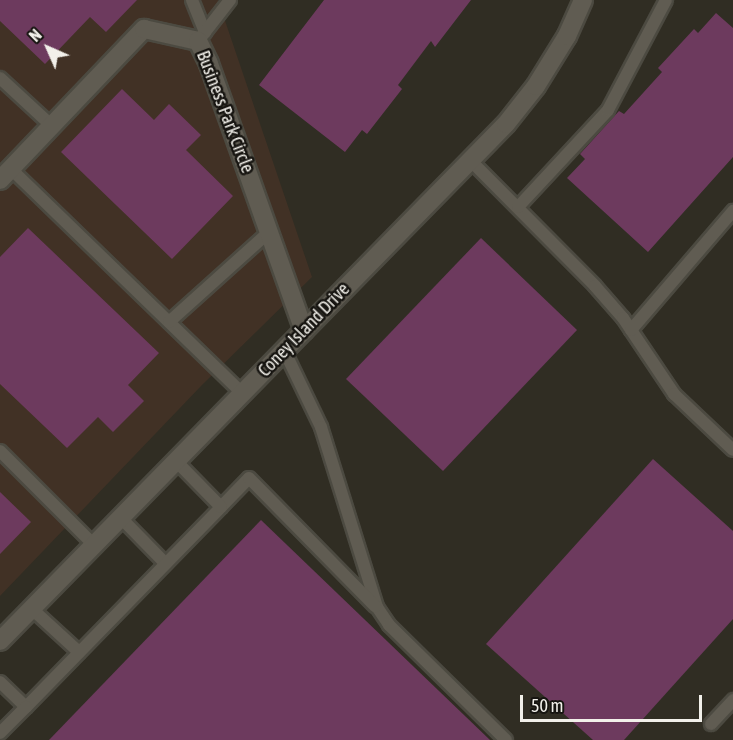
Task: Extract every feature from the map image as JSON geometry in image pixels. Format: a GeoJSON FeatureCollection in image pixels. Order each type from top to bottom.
{"type":"FeatureCollection","features":[{"type":"Feature","properties":{"kind":"street","name":"Coney Island Drive"},"geometry":{"type":"LineString","coordinates":[[0,641],[506,124],[536,86],[567,36],[583,0]]}},
{"type":"Feature","properties":{"kind":"street","name":"Business Park Circle"},"geometry":{"type":"LineString","coordinates":[[5,174],[144,29],[202,37],[209,64],[304,330]]}},
{"type":"Feature","properties":{"kind":"lane"},"geometry":{"type":"LineString","coordinates":[[192,0],[202,37]]}},
{"type":"Feature","properties":{"kind":"lane"},"geometry":{"type":"LineString","coordinates":[[202,37],[230,0]]}},
{"type":"Feature","properties":{"kind":"lane"},"geometry":{"type":"LineString","coordinates":[[518,207],[608,110],[666,0]]}},
{"type":"Feature","properties":{"kind":"lane"},"geometry":{"type":"LineString","coordinates":[[0,78],[52,126]]}},
{"type":"Feature","properties":{"kind":"lane"},"geometry":{"type":"LineString","coordinates":[[470,160],[575,264],[631,330],[674,394],[733,450]]}},
{"type":"Feature","properties":{"kind":"lane"},"geometry":{"type":"LineString","coordinates":[[5,174],[169,322],[242,393]]}},
{"type":"Feature","properties":{"kind":"lane"},"geometry":{"type":"LineString","coordinates":[[631,330],[733,211]]}},
{"type":"Feature","properties":{"kind":"lane"},"geometry":{"type":"LineString","coordinates":[[169,322],[269,232]]}},
{"type":"Feature","properties":{"kind":"lane"},"geometry":{"type":"LineString","coordinates":[[284,350],[321,427],[377,608]]}},
{"type":"Feature","properties":{"kind":"lane"},"geometry":{"type":"LineString","coordinates":[[0,451],[94,545]]}},
{"type":"Feature","properties":{"kind":"lane"},"geometry":{"type":"LineString","coordinates":[[176,461],[221,507]]}},
{"type":"Feature","properties":{"kind":"lane"},"geometry":{"type":"LineString","coordinates":[[0,733],[249,478],[377,608],[389,625],[506,740]]}},
{"type":"Feature","properties":{"kind":"lane"},"geometry":{"type":"LineString","coordinates":[[120,517],[165,563]]}},
{"type":"Feature","properties":{"kind":"lane"},"geometry":{"type":"LineString","coordinates":[[32,609],[79,652]]}},
{"type":"Feature","properties":{"kind":"lane"},"geometry":{"type":"LineString","coordinates":[[0,682],[26,707]]}},
{"type":"Feature","properties":{"kind":"lane"},"geometry":{"type":"LineString","coordinates":[[711,724],[733,700]]}},
{"type":"Feature","properties":{"kind":"shaded area"},"geometry":{"type":"Polygon","coordinates":[[[0,0],[218,0],[312,277],[202,385],[0,596],[0,0]]]}},
{"type":"Feature","properties":{"kind":"building"},"geometry":{"type":"Polygon","coordinates":[[[0,0],[137,0],[106,32],[90,17],[45,64],[0,21],[0,0]]]}},
{"type":"Feature","properties":{"kind":"building"},"geometry":{"type":"Polygon","coordinates":[[[324,0],[471,0],[435,47],[431,41],[398,85],[402,89],[367,134],[362,130],[345,152],[259,85],[324,0]]]}},
{"type":"Feature","properties":{"kind":"building"},"geometry":{"type":"Polygon","coordinates":[[[716,13],[733,28],[733,157],[648,252],[567,178],[585,159],[580,154],[619,111],[624,114],[662,72],[658,68],[694,29],[698,33],[716,13]]]}},
{"type":"Feature","properties":{"kind":"building"},"geometry":{"type":"Polygon","coordinates":[[[122,89],[154,120],[169,104],[201,135],[186,150],[233,196],[172,259],[61,152],[122,89]]]}},
{"type":"Feature","properties":{"kind":"building"},"geometry":{"type":"Polygon","coordinates":[[[28,228],[159,353],[128,385],[144,401],[113,432],[98,417],[67,448],[0,384],[0,257],[28,228]]]}},
{"type":"Feature","properties":{"kind":"building"},"geometry":{"type":"Polygon","coordinates":[[[481,238],[577,330],[443,471],[346,379],[481,238]]]}},
{"type":"Feature","properties":{"kind":"building"},"geometry":{"type":"Polygon","coordinates":[[[653,459],[733,531],[733,619],[624,740],[593,740],[486,644],[653,459]]]}},
{"type":"Feature","properties":{"kind":"building"},"geometry":{"type":"Polygon","coordinates":[[[0,492],[31,522],[0,554],[0,492]]]}},
{"type":"Feature","properties":{"kind":"building"},"geometry":{"type":"Polygon","coordinates":[[[261,520],[490,740],[49,740],[261,520]]]}}]}
